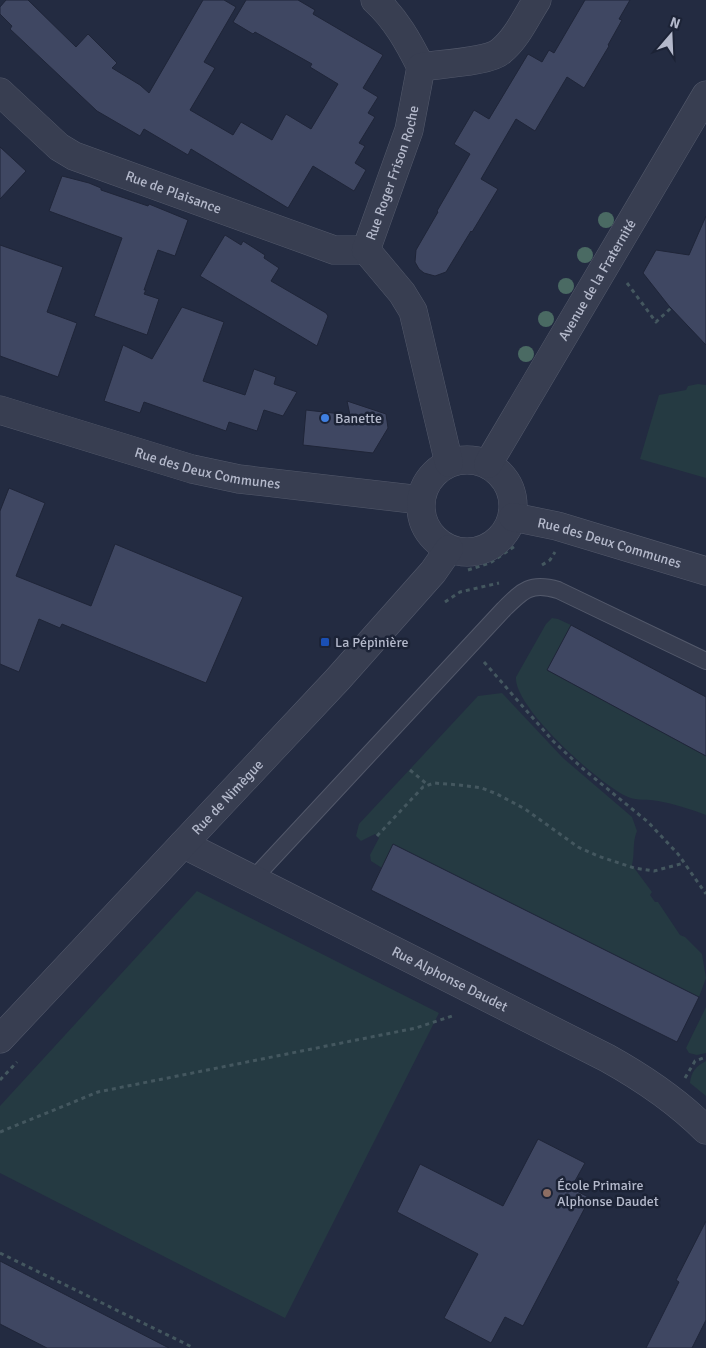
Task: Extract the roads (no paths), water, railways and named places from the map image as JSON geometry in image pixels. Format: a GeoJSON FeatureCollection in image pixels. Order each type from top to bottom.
{"type":"FeatureCollection","features":[{"type":"Feature","properties":{"kind":"street"},"geometry":{"type":"LineString","coordinates":[[375,0],[383,7],[405,36],[422,67],[485,58],[500,53],[514,39],[537,0]]}},
{"type":"Feature","properties":{"kind":"street","name":"Rue Roger Frison Roche"},"geometry":{"type":"LineString","coordinates":[[422,67],[409,130],[366,250],[402,293],[414,311],[449,463]]}},
{"type":"Feature","properties":{"kind":"street","name":"Rue de Plaisance"},"geometry":{"type":"LineString","coordinates":[[0,92],[60,147],[74,156],[334,250],[366,250]]}},
{"type":"Feature","properties":{"kind":"street","name":"Avenue de la Fraternité"},"geometry":{"type":"LineString","coordinates":[[488,464],[706,95]]}},
{"type":"Feature","properties":{"kind":"street","name":"Rue des Deux Communes"},"geometry":{"type":"LineString","coordinates":[[0,410],[201,471],[263,482],[421,500]]}},
{"type":"Feature","properties":{"kind":"street"},"geometry":{"type":"LineString","coordinates":[[472,459],[488,464],[500,472],[513,496],[513,517],[507,531],[498,542],[485,549],[472,552],[449,549],[433,537],[424,524],[421,500],[425,486],[431,476],[449,463],[472,459]]}},
{"type":"Feature","properties":{"kind":"street","name":"Rue des Deux Communes"},"geometry":{"type":"LineString","coordinates":[[513,517],[565,529],[706,571]]}},
{"type":"Feature","properties":{"kind":"street","name":"Rue de Nimègue"},"geometry":{"type":"LineString","coordinates":[[0,1038],[338,679],[433,572],[449,549]]}},
{"type":"Feature","properties":{"kind":"street","name":"Rue Alphonse Daudet"},"geometry":{"type":"LineString","coordinates":[[183,844],[607,1058],[669,1098],[706,1130]]}},
{"type":"Feature","properties":{"kind":"lane"},"geometry":{"type":"LineString","coordinates":[[253,879],[469,646],[526,589],[536,586],[558,590],[706,660]]}},
{"type":"Feature","properties":{"kind":"place","name":"Banette"},"geometry":{"type":"Point","coordinates":[325,418]}},
{"type":"Feature","properties":{"kind":"place","name":"La Pépinière"},"geometry":{"type":"Point","coordinates":[325,642]}},
{"type":"Feature","properties":{"kind":"place","name":"École Primaire Alphonse Daudet"},"geometry":{"type":"Point","coordinates":[547,1193]}}]}
